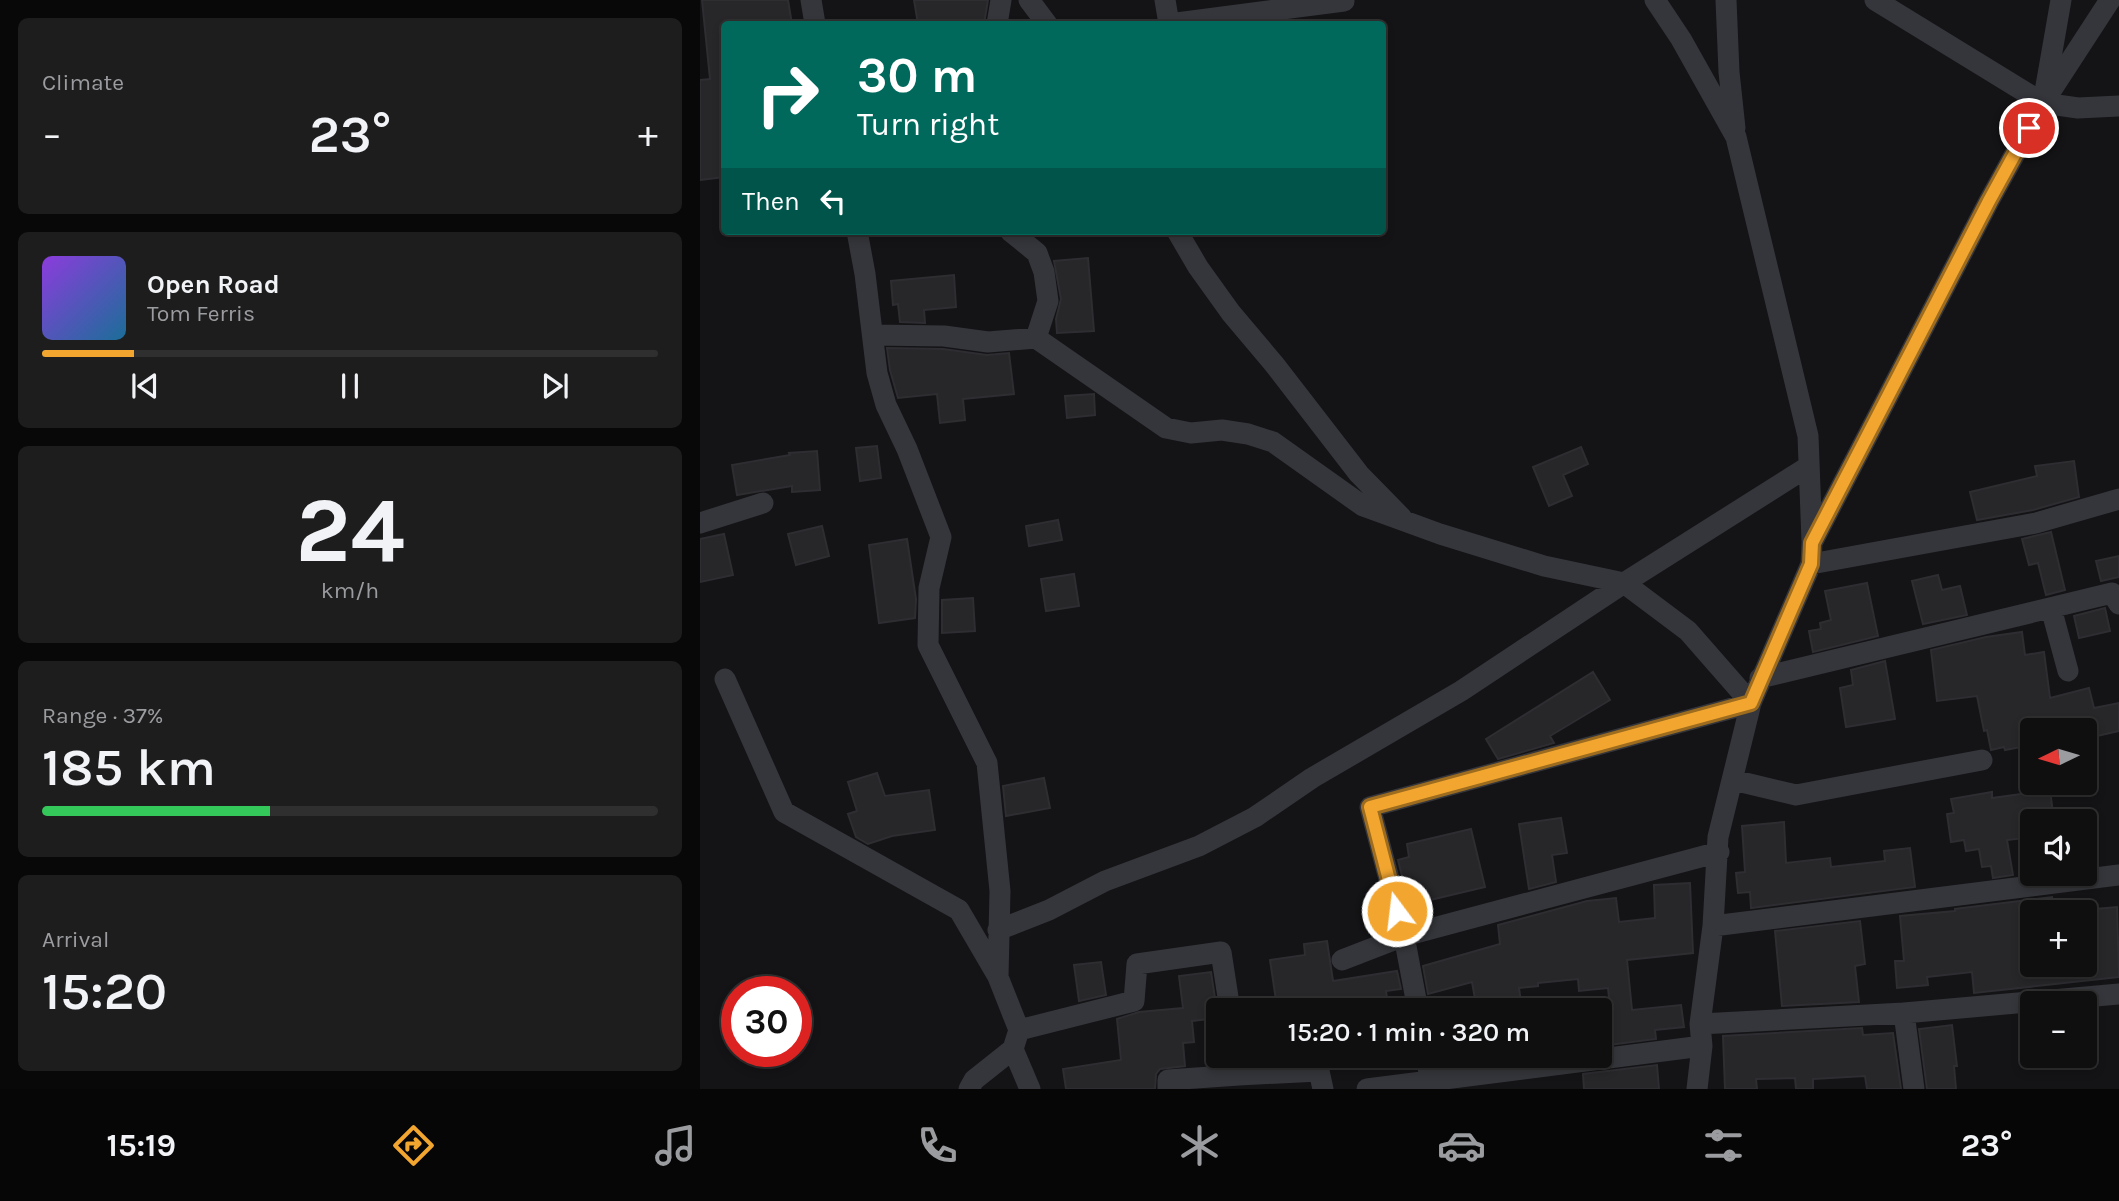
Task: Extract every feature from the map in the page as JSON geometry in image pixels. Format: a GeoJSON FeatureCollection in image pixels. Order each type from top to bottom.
{"type":"FeatureCollection","features":[{"type":"Feature","properties":{"kind":"street"},"geometry":{"type":"LineString","coordinates":[[811,0],[814,21]]}},
{"type":"Feature","properties":{"kind":"street"},"geometry":{"type":"LineString","coordinates":[[998,21],[1001,0]]}},
{"type":"Feature","properties":{"kind":"street"},"geometry":{"type":"LineString","coordinates":[[1029,0],[1045,21]]}},
{"type":"Feature","properties":{"kind":"street"},"geometry":{"type":"LineString","coordinates":[[1165,0],[1168,21]]}},
{"type":"Feature","properties":{"kind":"street"},"geometry":{"type":"LineString","coordinates":[[1656,0],[1736,137]]}},
{"type":"Feature","properties":{"kind":"street"},"geometry":{"type":"LineString","coordinates":[[1726,0],[1729,72],[1736,137],[1805,422],[1810,466],[1811,553]]}},
{"type":"Feature","properties":{"kind":"street"},"geometry":{"type":"LineString","coordinates":[[1875,0],[2043,103],[2078,108],[2119,106]]}},
{"type":"Feature","properties":{"kind":"street"},"geometry":{"type":"LineString","coordinates":[[2043,103],[2061,0]]}},
{"type":"Feature","properties":{"kind":"street"},"geometry":{"type":"LineString","coordinates":[[1697,1089],[1702,1046],[1700,1024],[1713,926],[1718,837],[1751,703],[1760,678],[1811,553],[1989,201],[2043,103],[2110,0]]}},
{"type":"Feature","properties":{"kind":"street"},"geometry":{"type":"LineString","coordinates":[[1187,21],[1291,4],[1343,1]]}},
{"type":"Feature","properties":{"kind":"street"},"geometry":{"type":"LineString","coordinates":[[858,235],[877,373],[886,405],[907,449],[941,537],[929,588],[928,645],[987,763],[1000,891],[998,977]]}},
{"type":"Feature","properties":{"kind":"street"},"geometry":{"type":"LineString","coordinates":[[1015,235],[1037,254],[1044,272],[1048,301],[1036,338]]}},
{"type":"Feature","properties":{"kind":"street"},"geometry":{"type":"LineString","coordinates":[[1179,235],[1198,267],[1231,313],[1275,364],[1359,474],[1406,522]]}},
{"type":"Feature","properties":{"kind":"street"},"geometry":{"type":"LineString","coordinates":[[873,335],[944,336],[988,342],[1036,338],[1166,428],[1191,433],[1222,430],[1248,433],[1273,442],[1363,506],[1544,566],[1624,583],[1688,631],[1751,703]]}},
{"type":"Feature","properties":{"kind":"street"},"geometry":{"type":"LineString","coordinates":[[998,930],[1049,910],[1105,881],[1199,846],[1255,817],[1312,778],[1461,691],[1624,583],[1810,466]]}},
{"type":"Feature","properties":{"kind":"street"},"geometry":{"type":"LineString","coordinates":[[1811,553],[2036,523],[2119,499]]}},
{"type":"Feature","properties":{"kind":"street"},"geometry":{"type":"LineString","coordinates":[[700,523],[763,503]]}},
{"type":"Feature","properties":{"kind":"street"},"geometry":{"type":"LineString","coordinates":[[1760,678],[2112,593],[2119,604]]}},
{"type":"Feature","properties":{"kind":"street"},"geometry":{"type":"LineString","coordinates":[[2051,608],[2068,671]]}},
{"type":"Feature","properties":{"kind":"street"},"geometry":{"type":"LineString","coordinates":[[725,679],[784,812],[959,910],[998,977],[1030,1089]]}},
{"type":"Feature","properties":{"kind":"street"},"geometry":{"type":"LineString","coordinates":[[1416,998],[1404,936],[1370,807],[1751,703]]}},
{"type":"Feature","properties":{"kind":"street"},"geometry":{"type":"LineString","coordinates":[[1732,780],[1796,795],[1982,760]]}},
{"type":"Feature","properties":{"kind":"street"},"geometry":{"type":"LineString","coordinates":[[1342,960],[1404,936],[1718,852]]}},
{"type":"Feature","properties":{"kind":"street"},"geometry":{"type":"LineString","coordinates":[[1713,926],[2119,875]]}},
{"type":"Feature","properties":{"kind":"street"},"geometry":{"type":"LineString","coordinates":[[970,1089],[974,1080],[1016,1039],[1134,1002],[1137,964],[1221,952],[1228,998]]}},
{"type":"Feature","properties":{"kind":"street"},"geometry":{"type":"LineString","coordinates":[[1700,1024],[1904,1013],[2119,994]]}},
{"type":"Feature","properties":{"kind":"street"},"geometry":{"type":"LineString","coordinates":[[1904,1013],[1914,1089]]}},
{"type":"Feature","properties":{"kind":"street"},"geometry":{"type":"LineString","coordinates":[[1367,1089],[1702,1046]]}},
{"type":"Feature","properties":{"kind":"street"},"geometry":{"type":"LineString","coordinates":[[1168,1089],[1168,1080],[1223,1068]]}},
{"type":"Feature","properties":{"kind":"street"},"geometry":{"type":"LineString","coordinates":[[1278,1068],[1319,1071],[1323,1089]]}},
{"type":"Feature","properties":{"kind":"street"},"geometry":{"type":"LineString","coordinates":[[1428,1068],[1430,1079]]}},
{"type":"Feature","properties":{"kind":"building"},"geometry":{"type":"Polygon","coordinates":[[[702,0],[788,0],[792,21],[721,21],[721,177],[700,180],[700,80],[710,79],[702,0]]]}},
{"type":"Feature","properties":{"kind":"building"},"geometry":{"type":"Polygon","coordinates":[[[914,0],[988,0],[984,21],[918,21],[914,0]]]}},
{"type":"Feature","properties":{"kind":"building"},"geometry":{"type":"Polygon","coordinates":[[[1088,258],[1094,331],[1057,333],[1056,319],[1061,299],[1054,261],[1088,258]]]}},
{"type":"Feature","properties":{"kind":"building"},"geometry":{"type":"Polygon","coordinates":[[[954,275],[956,307],[924,310],[925,323],[900,322],[898,304],[893,305],[891,281],[954,275]]]}},
{"type":"Feature","properties":{"kind":"building"},"geometry":{"type":"Polygon","coordinates":[[[887,348],[943,349],[987,355],[1009,353],[1014,394],[963,399],[965,420],[940,423],[937,394],[898,398],[887,348]]]}},
{"type":"Feature","properties":{"kind":"building"},"geometry":{"type":"Polygon","coordinates":[[[1094,394],[1095,415],[1067,418],[1065,396],[1094,394]]]}},
{"type":"Feature","properties":{"kind":"building"},"geometry":{"type":"Polygon","coordinates":[[[877,446],[881,478],[860,481],[856,448],[877,446]]]}},
{"type":"Feature","properties":{"kind":"building"},"geometry":{"type":"Polygon","coordinates":[[[1581,447],[1588,464],[1563,475],[1572,496],[1549,506],[1533,467],[1581,447]]]}},
{"type":"Feature","properties":{"kind":"building"},"geometry":{"type":"Polygon","coordinates":[[[817,451],[820,490],[792,492],[792,486],[737,495],[732,465],[790,455],[789,453],[817,451]]]}},
{"type":"Feature","properties":{"kind":"building"},"geometry":{"type":"Polygon","coordinates":[[[2074,461],[2079,497],[2033,510],[1977,520],[1970,492],[2037,476],[2035,466],[2074,461]]]}},
{"type":"Feature","properties":{"kind":"building"},"geometry":{"type":"Polygon","coordinates":[[[1058,520],[1062,540],[1029,546],[1026,526],[1058,520]]]}},
{"type":"Feature","properties":{"kind":"building"},"geometry":{"type":"Polygon","coordinates":[[[822,526],[829,556],[796,565],[788,534],[822,526]]]}},
{"type":"Feature","properties":{"kind":"building"},"geometry":{"type":"Polygon","coordinates":[[[2051,532],[2065,590],[2046,595],[2038,563],[2029,565],[2022,539],[2051,532]]]}},
{"type":"Feature","properties":{"kind":"building"},"geometry":{"type":"Polygon","coordinates":[[[724,534],[733,575],[700,582],[700,539],[724,534]]]}},
{"type":"Feature","properties":{"kind":"building"},"geometry":{"type":"Polygon","coordinates":[[[907,539],[916,599],[915,618],[879,623],[869,545],[907,539]]]}},
{"type":"Feature","properties":{"kind":"building"},"geometry":{"type":"Polygon","coordinates":[[[2119,556],[2119,577],[2101,581],[2096,561],[2119,556]]]}},
{"type":"Feature","properties":{"kind":"building"},"geometry":{"type":"Polygon","coordinates":[[[1074,574],[1079,606],[1046,611],[1041,579],[1074,574]]]}},
{"type":"Feature","properties":{"kind":"building"},"geometry":{"type":"Polygon","coordinates":[[[1938,575],[1942,590],[1960,586],[1967,615],[1923,624],[1912,581],[1938,575]]]}},
{"type":"Feature","properties":{"kind":"building"},"geometry":{"type":"Polygon","coordinates":[[[1867,583],[1878,636],[1813,652],[1809,631],[1821,629],[1820,623],[1831,620],[1825,591],[1867,583]]]}},
{"type":"Feature","properties":{"kind":"building"},"geometry":{"type":"Polygon","coordinates":[[[973,598],[975,631],[942,633],[942,600],[973,598]]]}},
{"type":"Feature","properties":{"kind":"building"},"geometry":{"type":"Polygon","coordinates":[[[2105,608],[2110,631],[2079,638],[2074,616],[2105,608]]]}},
{"type":"Feature","properties":{"kind":"building"},"geometry":{"type":"Polygon","coordinates":[[[2022,632],[2025,655],[2044,652],[2050,698],[2089,688],[2094,708],[2119,703],[2119,731],[2097,736],[2097,718],[2020,718],[2020,747],[1991,750],[1977,696],[1937,701],[1931,650],[2022,632]]]}},
{"type":"Feature","properties":{"kind":"building"},"geometry":{"type":"Polygon","coordinates":[[[1885,661],[1895,719],[1846,727],[1840,688],[1853,685],[1851,670],[1885,661]]]}},
{"type":"Feature","properties":{"kind":"building"},"geometry":{"type":"Polygon","coordinates":[[[1593,672],[1610,700],[1550,736],[1554,743],[1498,759],[1486,739],[1593,672]]]}},
{"type":"Feature","properties":{"kind":"building"},"geometry":{"type":"Polygon","coordinates":[[[877,773],[885,796],[929,790],[935,830],[892,836],[868,844],[856,837],[848,814],[857,811],[848,782],[877,773]]]}},
{"type":"Feature","properties":{"kind":"building"},"geometry":{"type":"Polygon","coordinates":[[[1044,778],[1050,808],[1006,816],[1003,786],[1044,778]]]}},
{"type":"Feature","properties":{"kind":"building"},"geometry":{"type":"Polygon","coordinates":[[[1992,792],[1992,798],[2020,794],[2051,795],[2052,809],[2020,809],[2020,838],[2007,840],[2013,875],[1993,878],[1991,866],[1982,867],[1979,849],[1966,851],[1964,840],[1951,842],[1947,814],[1954,813],[1951,799],[1992,792]]]}},
{"type":"Feature","properties":{"kind":"building"},"geometry":{"type":"Polygon","coordinates":[[[1561,818],[1567,853],[1552,855],[1556,882],[1529,889],[1519,824],[1561,818]]]}},
{"type":"Feature","properties":{"kind":"building"},"geometry":{"type":"Polygon","coordinates":[[[1784,822],[1786,863],[1830,858],[1831,867],[1885,861],[1884,851],[1910,848],[1915,887],[1751,908],[1750,892],[1738,893],[1736,873],[1745,872],[1742,826],[1784,822]]]}},
{"type":"Feature","properties":{"kind":"building"},"geometry":{"type":"Polygon","coordinates":[[[1471,829],[1485,887],[1409,905],[1398,860],[1409,857],[1407,844],[1471,829]]]}},
{"type":"Feature","properties":{"kind":"building"},"geometry":{"type":"Polygon","coordinates":[[[1690,883],[1693,953],[1627,960],[1632,1010],[1681,1005],[1684,1027],[1655,1030],[1656,1039],[1612,1044],[1612,998],[1609,998],[1608,988],[1579,991],[1578,979],[1519,988],[1520,998],[1475,998],[1472,982],[1428,994],[1423,966],[1500,944],[1498,925],[1587,901],[1616,898],[1619,922],[1655,918],[1654,885],[1690,883]]]}},
{"type":"Feature","properties":{"kind":"building"},"geometry":{"type":"Polygon","coordinates":[[[2052,897],[2052,900],[2028,900],[2052,897]]]}},
{"type":"Feature","properties":{"kind":"building"},"geometry":{"type":"Polygon","coordinates":[[[2020,901],[2020,977],[2097,977],[2097,909],[2117,907],[2119,977],[1974,993],[1972,972],[1927,977],[1928,985],[1897,988],[1895,961],[1904,961],[1900,916],[2020,901]]]}},
{"type":"Feature","properties":{"kind":"building"},"geometry":{"type":"Polygon","coordinates":[[[1860,921],[1865,964],[1855,966],[1859,1002],[1782,1006],[1775,931],[1860,921]]]}},
{"type":"Feature","properties":{"kind":"building"},"geometry":{"type":"Polygon","coordinates":[[[1327,941],[1333,981],[1397,971],[1401,989],[1386,991],[1387,998],[1276,998],[1270,960],[1305,955],[1304,944],[1327,941]]]}},
{"type":"Feature","properties":{"kind":"building"},"geometry":{"type":"Polygon","coordinates":[[[1101,962],[1106,995],[1079,1001],[1074,965],[1101,962]]]}},
{"type":"Feature","properties":{"kind":"building"},"geometry":{"type":"Polygon","coordinates":[[[1211,972],[1215,998],[1206,998],[1206,1019],[1192,1021],[1194,1042],[1183,1043],[1185,1066],[1160,1069],[1156,1074],[1155,1089],[1066,1089],[1063,1069],[1121,1060],[1117,1019],[1139,1012],[1183,1008],[1179,976],[1211,972]]]}},
{"type":"Feature","properties":{"kind":"building"},"geometry":{"type":"Polygon","coordinates":[[[1952,1025],[1957,1066],[1954,1066],[1956,1089],[1927,1089],[1919,1029],[1952,1025]]]}},
{"type":"Feature","properties":{"kind":"building"},"geometry":{"type":"Polygon","coordinates":[[[1862,1028],[1863,1035],[1893,1033],[1901,1089],[1867,1089],[1865,1076],[1813,1079],[1813,1089],[1796,1089],[1795,1078],[1756,1079],[1757,1089],[1725,1089],[1723,1036],[1862,1028]]]}},
{"type":"Feature","properties":{"kind":"building"},"geometry":{"type":"Polygon","coordinates":[[[1657,1065],[1659,1089],[1584,1089],[1583,1074],[1657,1065]]]}},
{"type":"Feature","properties":{"kind":"route"},"geometry":{"type":"LineString","coordinates":[[1397,911],[1370,807],[1751,703],[1811,564],[1812,543],[2029,128]]}}]}
